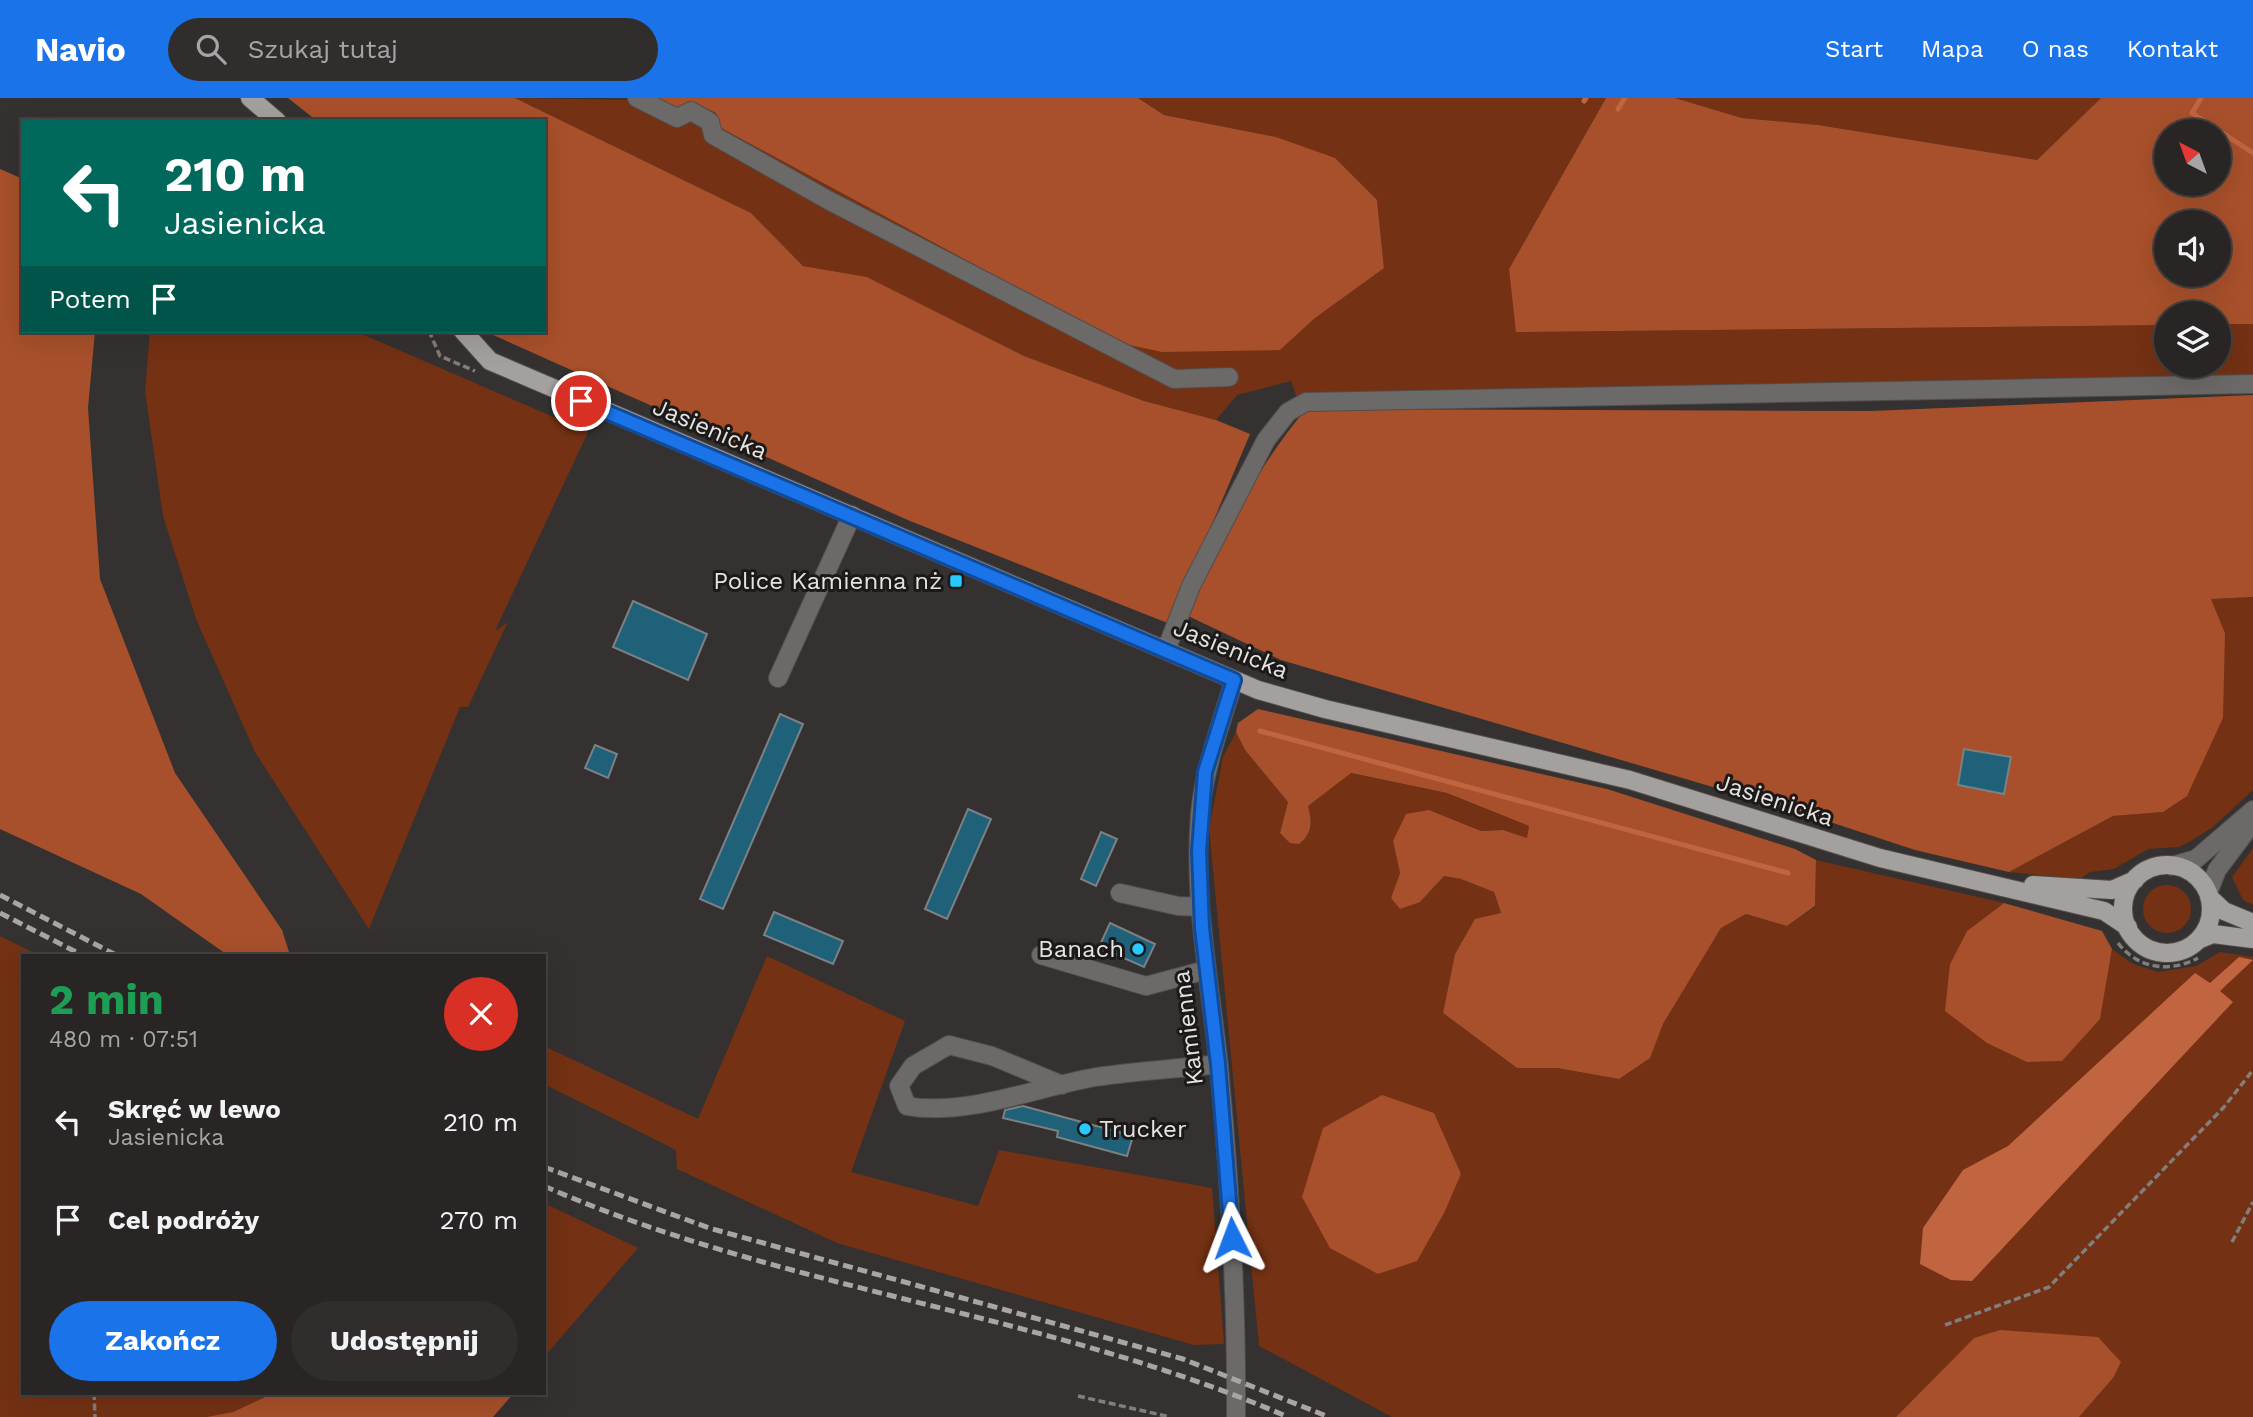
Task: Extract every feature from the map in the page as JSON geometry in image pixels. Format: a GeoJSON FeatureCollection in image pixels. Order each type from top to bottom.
{"type":"FeatureCollection","features":[{"type":"Feature","properties":{"kind":"main road"},"geometry":{"type":"LineString","coordinates":[[250,98],[275,119]]}},
{"type":"Feature","properties":{"kind":"main road","name":"Jasienicka"},"geometry":{"type":"LineString","coordinates":[[465,333],[490,361],[1234,680],[1325,709],[1630,780],[1880,858],[2104,911],[2128,928]]}},
{"type":"Feature","properties":{"kind":"main road"},"geometry":{"type":"LineString","coordinates":[[2253,923],[2224,911],[2192,874],[2172,866],[2150,869],[2136,880],[2124,902],[2128,928],[2138,942],[2158,952],[2179,952],[2213,934],[2253,939]]}},
{"type":"Feature","properties":{"kind":"main road","name":"Jasienicka"},"geometry":{"type":"LineString","coordinates":[[1989,883],[2112,890],[2136,880]]}},
{"type":"Feature","properties":{"kind":"main road"},"geometry":{"type":"LineString","coordinates":[[2198,940],[2209,922],[2209,895]]}},
{"type":"Feature","properties":{"kind":"street"},"geometry":{"type":"LineString","coordinates":[[637,98],[677,118],[691,111],[710,122],[713,135],[828,200],[1174,379],[1229,377]]}},
{"type":"Feature","properties":{"kind":"street"},"geometry":{"type":"LineString","coordinates":[[1166,650],[1191,586],[1266,440],[1288,412],[1306,402],[2253,384]]}},
{"type":"Feature","properties":{"kind":"street"},"geometry":{"type":"LineString","coordinates":[[778,678],[852,515]]}},
{"type":"Feature","properties":{"kind":"street","name":"Kamienna"},"geometry":{"type":"LineString","coordinates":[[1234,680],[1205,772],[1200,814],[1200,907],[1230,1192],[1237,1345],[1236,1417]]}},
{"type":"Feature","properties":{"kind":"street"},"geometry":{"type":"LineString","coordinates":[[2172,866],[2196,859],[2253,810]]}},
{"type":"Feature","properties":{"kind":"street"},"geometry":{"type":"LineString","coordinates":[[2209,895],[2217,870],[2253,822]]}},
{"type":"Feature","properties":{"kind":"street"},"geometry":{"type":"LineString","coordinates":[[1120,893],[1178,906],[1200,907]]}},
{"type":"Feature","properties":{"kind":"street"},"geometry":{"type":"LineString","coordinates":[[1041,955],[1146,986],[1206,970]]}},
{"type":"Feature","properties":{"kind":"street"},"geometry":{"type":"LineString","coordinates":[[1062,1085],[992,1056],[948,1045],[914,1066],[899,1086],[907,1106],[933,1111],[1062,1085],[1096,1077],[1218,1064]]}},
{"type":"Feature","properties":{"kind":"path"},"geometry":{"type":"LineString","coordinates":[[430,333],[440,356]]}},
{"type":"Feature","properties":{"kind":"path"},"geometry":{"type":"LineString","coordinates":[[1945,1325],[2049,1287],[2224,1108],[2253,1070]]}},
{"type":"Feature","properties":{"kind":"path"},"geometry":{"type":"LineString","coordinates":[[2232,1242],[2253,1202]]}},
{"type":"Feature","properties":{"kind":"path"},"geometry":{"type":"LineString","coordinates":[[94,1395],[94,1417]]}},
{"type":"Feature","properties":{"kind":"path"},"geometry":{"type":"LineString","coordinates":[[1078,1396],[1170,1417]]}},
{"type":"Feature","properties":{"kind":"shaded area"},"geometry":{"type":"Polygon","coordinates":[[[288,98],[515,98],[751,213],[803,266],[867,277],[1024,356],[1144,401],[1216,420],[1250,434],[1170,624],[910,521],[488,333],[546,333],[546,119],[314,119],[288,98]]]}},
{"type":"Feature","properties":{"kind":"shaded area"},"geometry":{"type":"Polygon","coordinates":[[[515,98],[690,101],[716,113],[721,128],[1120,342],[1280,350],[1315,318],[1384,267],[1377,200],[1276,137],[1164,115],[1138,98],[1606,98],[1509,269],[1517,332],[2154,325],[2154,377],[1297,398],[1291,381],[1237,395],[1216,420],[1144,401],[1024,356],[867,277],[803,266],[751,213],[515,98]]]}},
{"type":"Feature","properties":{"kind":"shaded area"},"geometry":{"type":"Polygon","coordinates":[[[655,98],[1138,98],[1164,115],[1276,137],[1335,158],[1377,200],[1384,268],[1315,318],[1280,350],[1162,352],[1120,343],[721,128],[716,113],[690,101],[675,109],[655,98]]]}},
{"type":"Feature","properties":{"kind":"shaded area"},"geometry":{"type":"Polygon","coordinates":[[[1606,98],[1675,98],[1742,118],[1818,125],[2037,160],[2101,98],[2253,98],[2253,324],[2231,324],[2231,301],[2154,301],[2154,325],[1516,332],[1509,269],[1606,98]]]}},
{"type":"Feature","properties":{"kind":"shaded area"},"geometry":{"type":"Polygon","coordinates":[[[1675,98],[2101,98],[2037,160],[1818,125],[1742,118],[1675,98]]]}},
{"type":"Feature","properties":{"kind":"shaded area"},"geometry":{"type":"Polygon","coordinates":[[[0,169],[21,178],[21,333],[95,333],[88,408],[100,579],[175,773],[282,930],[290,954],[226,954],[141,894],[0,829],[0,169]]]}},
{"type":"Feature","properties":{"kind":"shaded area"},"geometry":{"type":"Polygon","coordinates":[[[2231,324],[2253,324],[2253,375],[2231,376],[2231,324]]]}},
{"type":"Feature","properties":{"kind":"shaded area"},"geometry":{"type":"Polygon","coordinates":[[[150,333],[360,333],[588,432],[495,631],[508,622],[468,707],[460,707],[369,929],[255,752],[196,619],[163,516],[145,391],[150,333]]]}},
{"type":"Feature","properties":{"kind":"shaded area"},"geometry":{"type":"Polygon","coordinates":[[[2253,395],[2253,597],[2211,599],[2225,633],[2223,718],[2187,796],[2163,812],[2113,816],[2009,872],[1915,850],[1815,817],[1281,660],[1186,615],[1211,561],[1254,482],[1306,409],[1871,411],[2253,395]]]}},
{"type":"Feature","properties":{"kind":"shaded area"},"geometry":{"type":"Polygon","coordinates":[[[2253,597],[2253,790],[2213,827],[2191,841],[2179,847],[2148,849],[2114,869],[2090,872],[2080,879],[2009,872],[2113,816],[2163,812],[2225,633],[2211,599],[2253,597]]]}},
{"type":"Feature","properties":{"kind":"shaded area"},"geometry":{"type":"Polygon","coordinates":[[[1258,709],[1607,789],[1795,849],[1816,860],[1815,906],[1787,926],[1746,914],[1721,928],[1663,1024],[1650,1058],[1619,1079],[1557,1068],[1517,1068],[1443,1013],[1455,954],[1475,919],[1501,913],[1494,892],[1461,879],[1444,876],[1420,902],[1400,909],[1391,898],[1400,873],[1393,841],[1406,814],[1429,810],[1481,831],[1503,830],[1527,838],[1529,826],[1447,793],[1351,773],[1308,806],[1311,822],[1309,831],[1299,844],[1290,843],[1280,833],[1288,802],[1245,750],[1236,732],[1238,723],[1258,709]]]}},
{"type":"Feature","properties":{"kind":"shaded area"},"geometry":{"type":"Polygon","coordinates":[[[1236,732],[1245,750],[1288,802],[1280,833],[1299,844],[1307,836],[1310,827],[1308,806],[1350,773],[1447,793],[1529,826],[1527,839],[1503,830],[1481,831],[1429,810],[1393,841],[1400,873],[1391,898],[1420,902],[1444,876],[1461,879],[1494,892],[1501,914],[1455,954],[1443,1013],[1517,1068],[1557,1068],[1619,1079],[1650,1057],[1663,1024],[1721,928],[1746,914],[1787,926],[1815,907],[1816,860],[2004,903],[1967,931],[1950,964],[2100,1019],[2112,949],[2133,964],[2158,972],[2196,966],[2220,952],[2253,957],[2253,1417],[2079,1417],[2113,1378],[1974,1338],[1896,1417],[1392,1417],[1259,1346],[1209,828],[1223,757],[1236,732]]]}},
{"type":"Feature","properties":{"kind":"shaded area"},"geometry":{"type":"Polygon","coordinates":[[[2253,848],[2253,905],[2243,900],[2232,877],[2253,848]]]}},
{"type":"Feature","properties":{"kind":"shaded area"},"geometry":{"type":"Polygon","coordinates":[[[2167,885],[2184,892],[2191,909],[2184,926],[2167,933],[2150,926],[2143,909],[2150,892],[2167,885]]]}},
{"type":"Feature","properties":{"kind":"shaded area"},"geometry":{"type":"Polygon","coordinates":[[[2004,903],[2102,931],[2112,949],[2100,1019],[2062,1061],[2027,1062],[1987,1043],[1945,1011],[1950,964],[1967,931],[2004,903]]]}},
{"type":"Feature","properties":{"kind":"shaded area"},"geometry":{"type":"Polygon","coordinates":[[[0,936],[36,954],[21,954],[21,1395],[270,1395],[233,1412],[206,1417],[0,1417],[0,936]]]}},
{"type":"Feature","properties":{"kind":"shaded area"},"geometry":{"type":"Polygon","coordinates":[[[767,956],[905,1021],[851,1172],[978,1206],[999,1150],[1212,1188],[1224,1344],[1194,1345],[837,1243],[677,1169],[676,1150],[546,1085],[546,1047],[698,1119],[767,956]]]}},
{"type":"Feature","properties":{"kind":"shaded area"},"geometry":{"type":"Polygon","coordinates":[[[2239,957],[2253,960],[2220,991],[2233,1002],[1972,1281],[1951,1280],[1920,1264],[1923,1228],[1963,1170],[2008,1146],[2195,973],[2210,983],[2239,957]]]}},
{"type":"Feature","properties":{"kind":"shaded area"},"geometry":{"type":"Polygon","coordinates":[[[1382,1095],[1434,1113],[1461,1174],[1444,1213],[1417,1261],[1378,1274],[1330,1248],[1302,1197],[1323,1128],[1382,1095]]]}},
{"type":"Feature","properties":{"kind":"shaded area"},"geometry":{"type":"Polygon","coordinates":[[[546,1204],[638,1248],[546,1355],[546,1204]]]}},
{"type":"Feature","properties":{"kind":"shaded area"},"geometry":{"type":"Polygon","coordinates":[[[2000,1330],[2098,1337],[2121,1362],[2113,1378],[2079,1417],[1896,1417],[1974,1338],[2000,1330]]]}},
{"type":"Feature","properties":{"kind":"shaded area"},"geometry":{"type":"Polygon","coordinates":[[[270,1395],[512,1395],[493,1417],[206,1417],[233,1412],[270,1395]]]}},
{"type":"Feature","properties":{"kind":"building"},"geometry":{"type":"Polygon","coordinates":[[[633,601],[707,634],[688,680],[613,647],[633,601]]]}},
{"type":"Feature","properties":{"kind":"building"},"geometry":{"type":"Polygon","coordinates":[[[780,714],[803,724],[723,909],[700,899],[780,714]]]}},
{"type":"Feature","properties":{"kind":"building"},"geometry":{"type":"Polygon","coordinates":[[[595,745],[617,754],[608,778],[585,768],[595,745]]]}},
{"type":"Feature","properties":{"kind":"building"},"geometry":{"type":"Polygon","coordinates":[[[1964,749],[2011,757],[2004,794],[1958,785],[1964,749]]]}},
{"type":"Feature","properties":{"kind":"building"},"geometry":{"type":"Polygon","coordinates":[[[968,809],[991,819],[947,919],[925,909],[968,809]]]}},
{"type":"Feature","properties":{"kind":"building"},"geometry":{"type":"Polygon","coordinates":[[[1101,832],[1117,839],[1096,886],[1081,879],[1101,832]]]}},
{"type":"Feature","properties":{"kind":"building"},"geometry":{"type":"Polygon","coordinates":[[[774,912],[843,941],[833,964],[764,935],[774,912]]]}},
{"type":"Feature","properties":{"kind":"building"},"geometry":{"type":"Polygon","coordinates":[[[1110,923],[1155,944],[1144,967],[1099,947],[1110,923]]]}},
{"type":"Feature","properties":{"kind":"building"},"geometry":{"type":"Polygon","coordinates":[[[1023,1106],[1133,1136],[1127,1156],[1057,1137],[1058,1131],[1003,1118],[1005,1110],[1023,1106]]]}},
{"type":"Feature","properties":{"kind":"waterway"},"geometry":{"type":"LineString","coordinates":[[1618,109],[1625,98]]}},
{"type":"Feature","properties":{"kind":"waterway"},"geometry":{"type":"LineString","coordinates":[[2201,98],[2192,113],[2253,153]]}},
{"type":"Feature","properties":{"kind":"waterway"},"geometry":{"type":"LineString","coordinates":[[1260,731],[1788,873]]}},
{"type":"Feature","properties":{"kind":"railway"},"geometry":{"type":"LineString","coordinates":[[0,895],[114,954]]}},
{"type":"Feature","properties":{"kind":"railway"},"geometry":{"type":"LineString","coordinates":[[0,913],[80,954]]}},
{"type":"Feature","properties":{"kind":"railway"},"geometry":{"type":"LineString","coordinates":[[546,1168],[709,1228],[1183,1359],[1329,1417]]}},
{"type":"Feature","properties":{"kind":"railway"},"geometry":{"type":"LineString","coordinates":[[546,1187],[635,1222],[727,1252],[1105,1352],[1197,1382],[1288,1417]]}},
{"type":"Feature","properties":{"kind":"place","name":"Police Kamienna nż"},"geometry":{"type":"Point","coordinates":[956,581]}},
{"type":"Feature","properties":{"kind":"place","name":"Banach"},"geometry":{"type":"Point","coordinates":[1138,949]}},
{"type":"Feature","properties":{"kind":"place","name":"Trucker"},"geometry":{"type":"Point","coordinates":[1085,1129]}},
{"type":"Feature","properties":{"kind":"route"},"geometry":{"type":"LineString","coordinates":[[581,401],[1234,680],[1205,772],[1199,851],[1200,907],[1218,1064],[1232,1238]]}}]}
